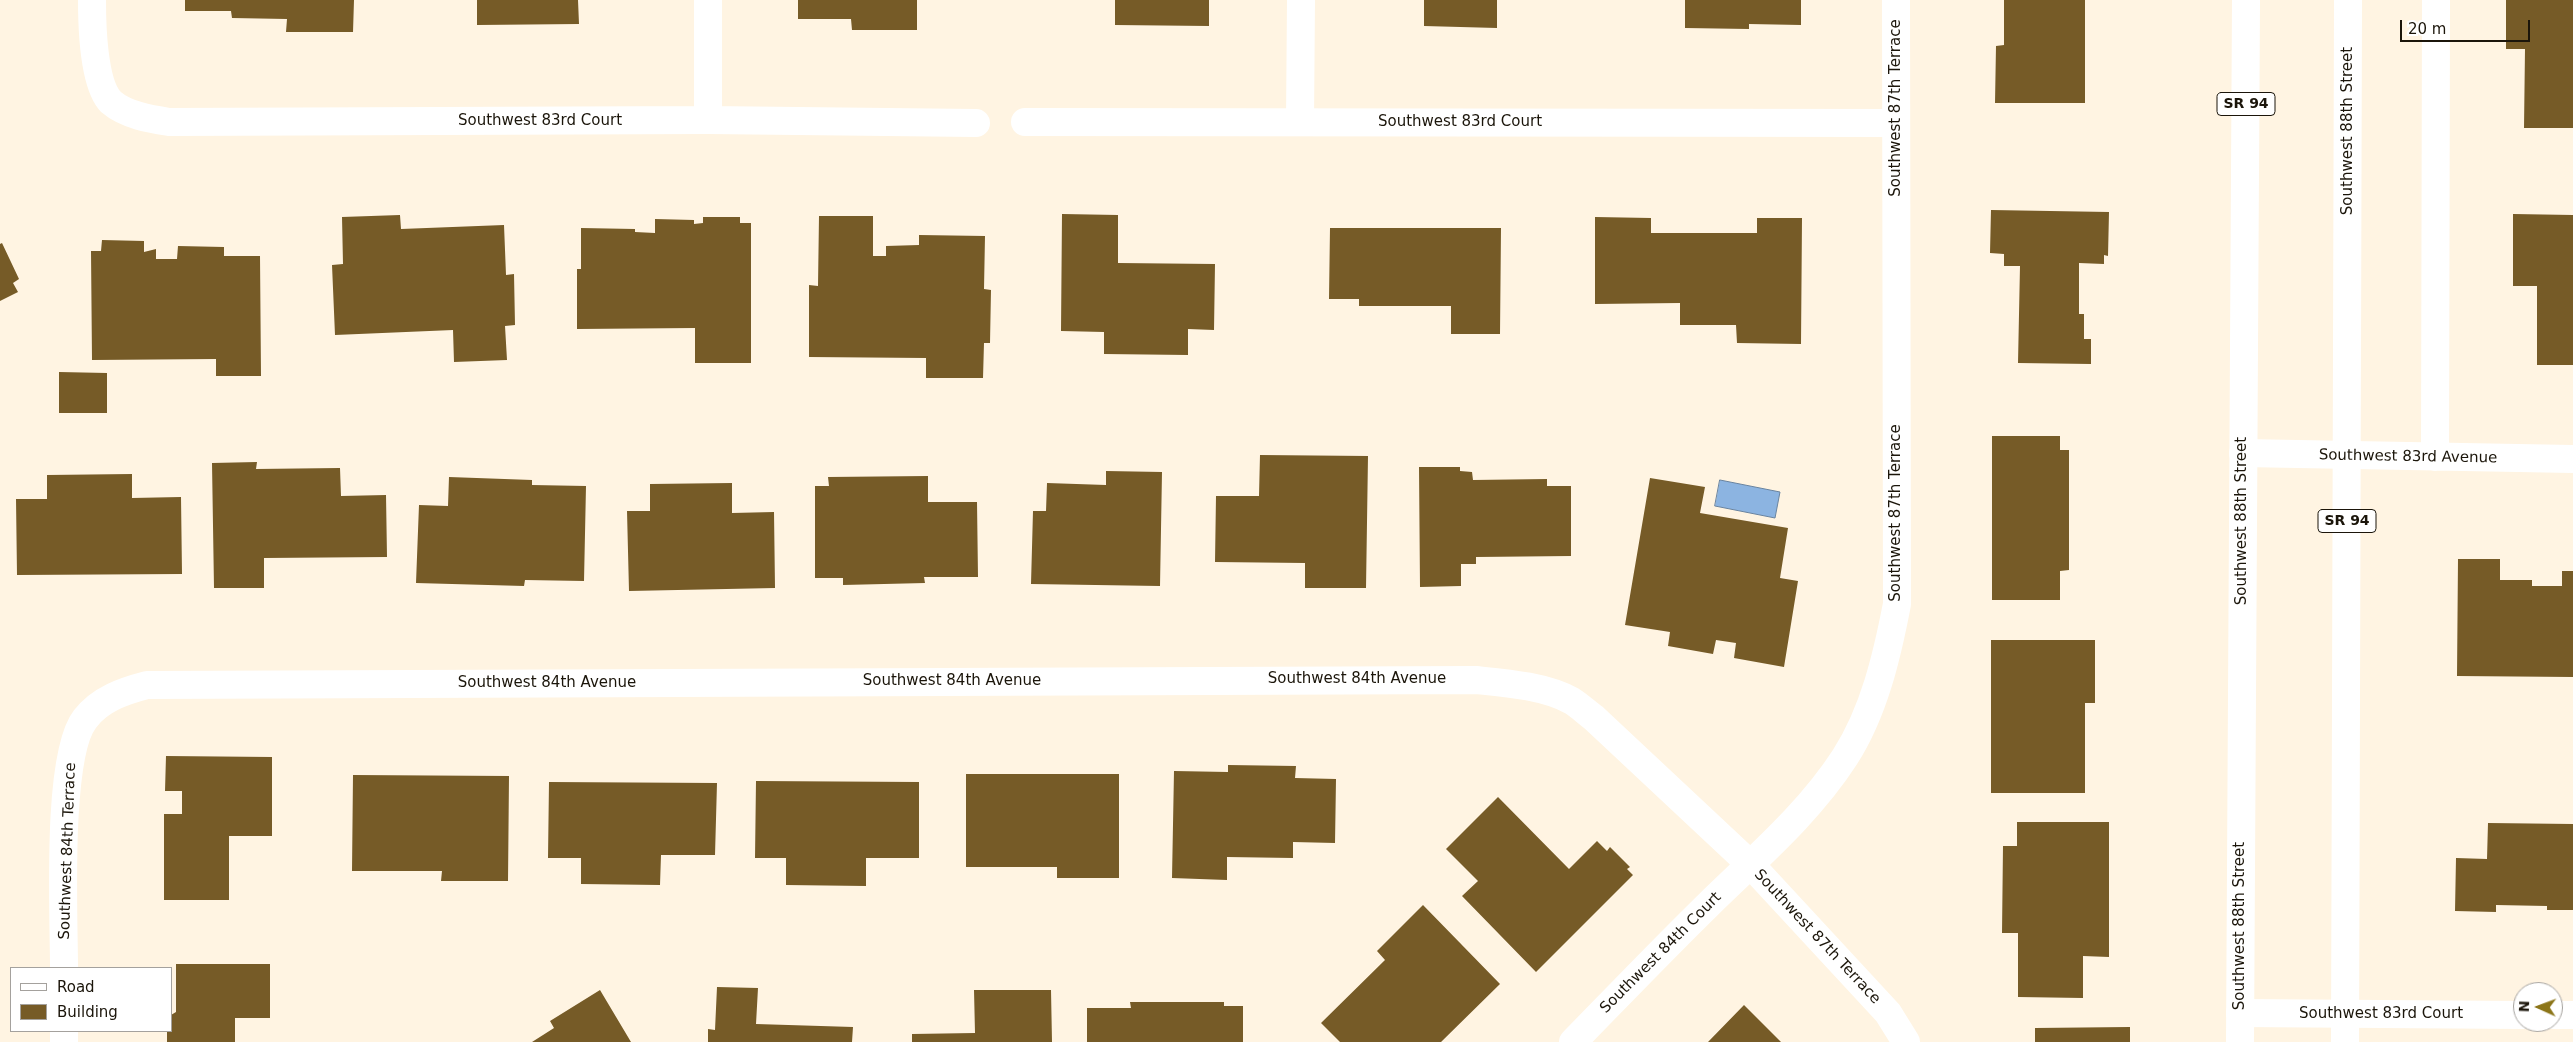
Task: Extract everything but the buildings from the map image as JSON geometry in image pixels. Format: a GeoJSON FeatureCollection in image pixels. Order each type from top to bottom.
{"type":"FeatureCollection","features":[{"type":"Feature","properties":{"kind":"street","name":"Southwest 83rd Court"},"geometry":{"type":"LineString","coordinates":[[92,0],[98,70],[109,100],[120,108],[139,116],[169,122],[708,120],[976,122]]}},
{"type":"Feature","properties":{"kind":"street"},"geometry":{"type":"LineString","coordinates":[[708,0],[708,120]]}},
{"type":"Feature","properties":{"kind":"street"},"geometry":{"type":"LineString","coordinates":[[1300,122],[1301,0]]}},
{"type":"Feature","properties":{"kind":"street","name":"Southwest 87th Terrace"},"geometry":{"type":"LineString","coordinates":[[1896,0],[1897,604],[1889,646],[1862,723],[1846,756],[1822,789],[1751,864],[1888,1013],[1906,1042]]}},
{"type":"Feature","properties":{"kind":"street","name":"Southwest 88th Street"},"geometry":{"type":"LineString","coordinates":[[2240,1042],[2246,0]]}},
{"type":"Feature","properties":{"kind":"street","name":"Southwest 88th Street"},"geometry":{"type":"LineString","coordinates":[[2345,1042],[2348,0]]}},
{"type":"Feature","properties":{"kind":"street"},"geometry":{"type":"LineString","coordinates":[[2435,457],[2436,0]]}},
{"type":"Feature","properties":{"kind":"street","name":"Southwest 83rd Court"},"geometry":{"type":"LineString","coordinates":[[1024,122],[1895,123]]}},
{"type":"Feature","properties":{"kind":"street","name":"Southwest 83rd Avenue"},"geometry":{"type":"LineString","coordinates":[[2243,453],[2573,459]]}},
{"type":"Feature","properties":{"kind":"street","name":"Southwest 84th Avenue"},"geometry":{"type":"LineString","coordinates":[[93,711],[111,698],[147,685],[1476,680],[1527,688],[1571,701],[1616,736],[1751,864]]}},
{"type":"Feature","properties":{"kind":"street","name":"Southwest 84th Terrace"},"geometry":{"type":"LineString","coordinates":[[64,967],[68,783],[75,741],[84,720],[93,711]]}},
{"type":"Feature","properties":{"kind":"street","name":"Southwest 84th Court"},"geometry":{"type":"LineString","coordinates":[[1573,1042],[1751,864]]}},
{"type":"Feature","properties":{"kind":"street","name":"Southwest 83rd Court"},"geometry":{"type":"LineString","coordinates":[[2240,1013],[2513,1015]]}},
{"type":"Feature","properties":{"kind":"water"},"geometry":{"type":"Polygon","coordinates":[[[1720,480],[1780,492],[1775,518],[1715,506],[1720,480]]]}}]}
